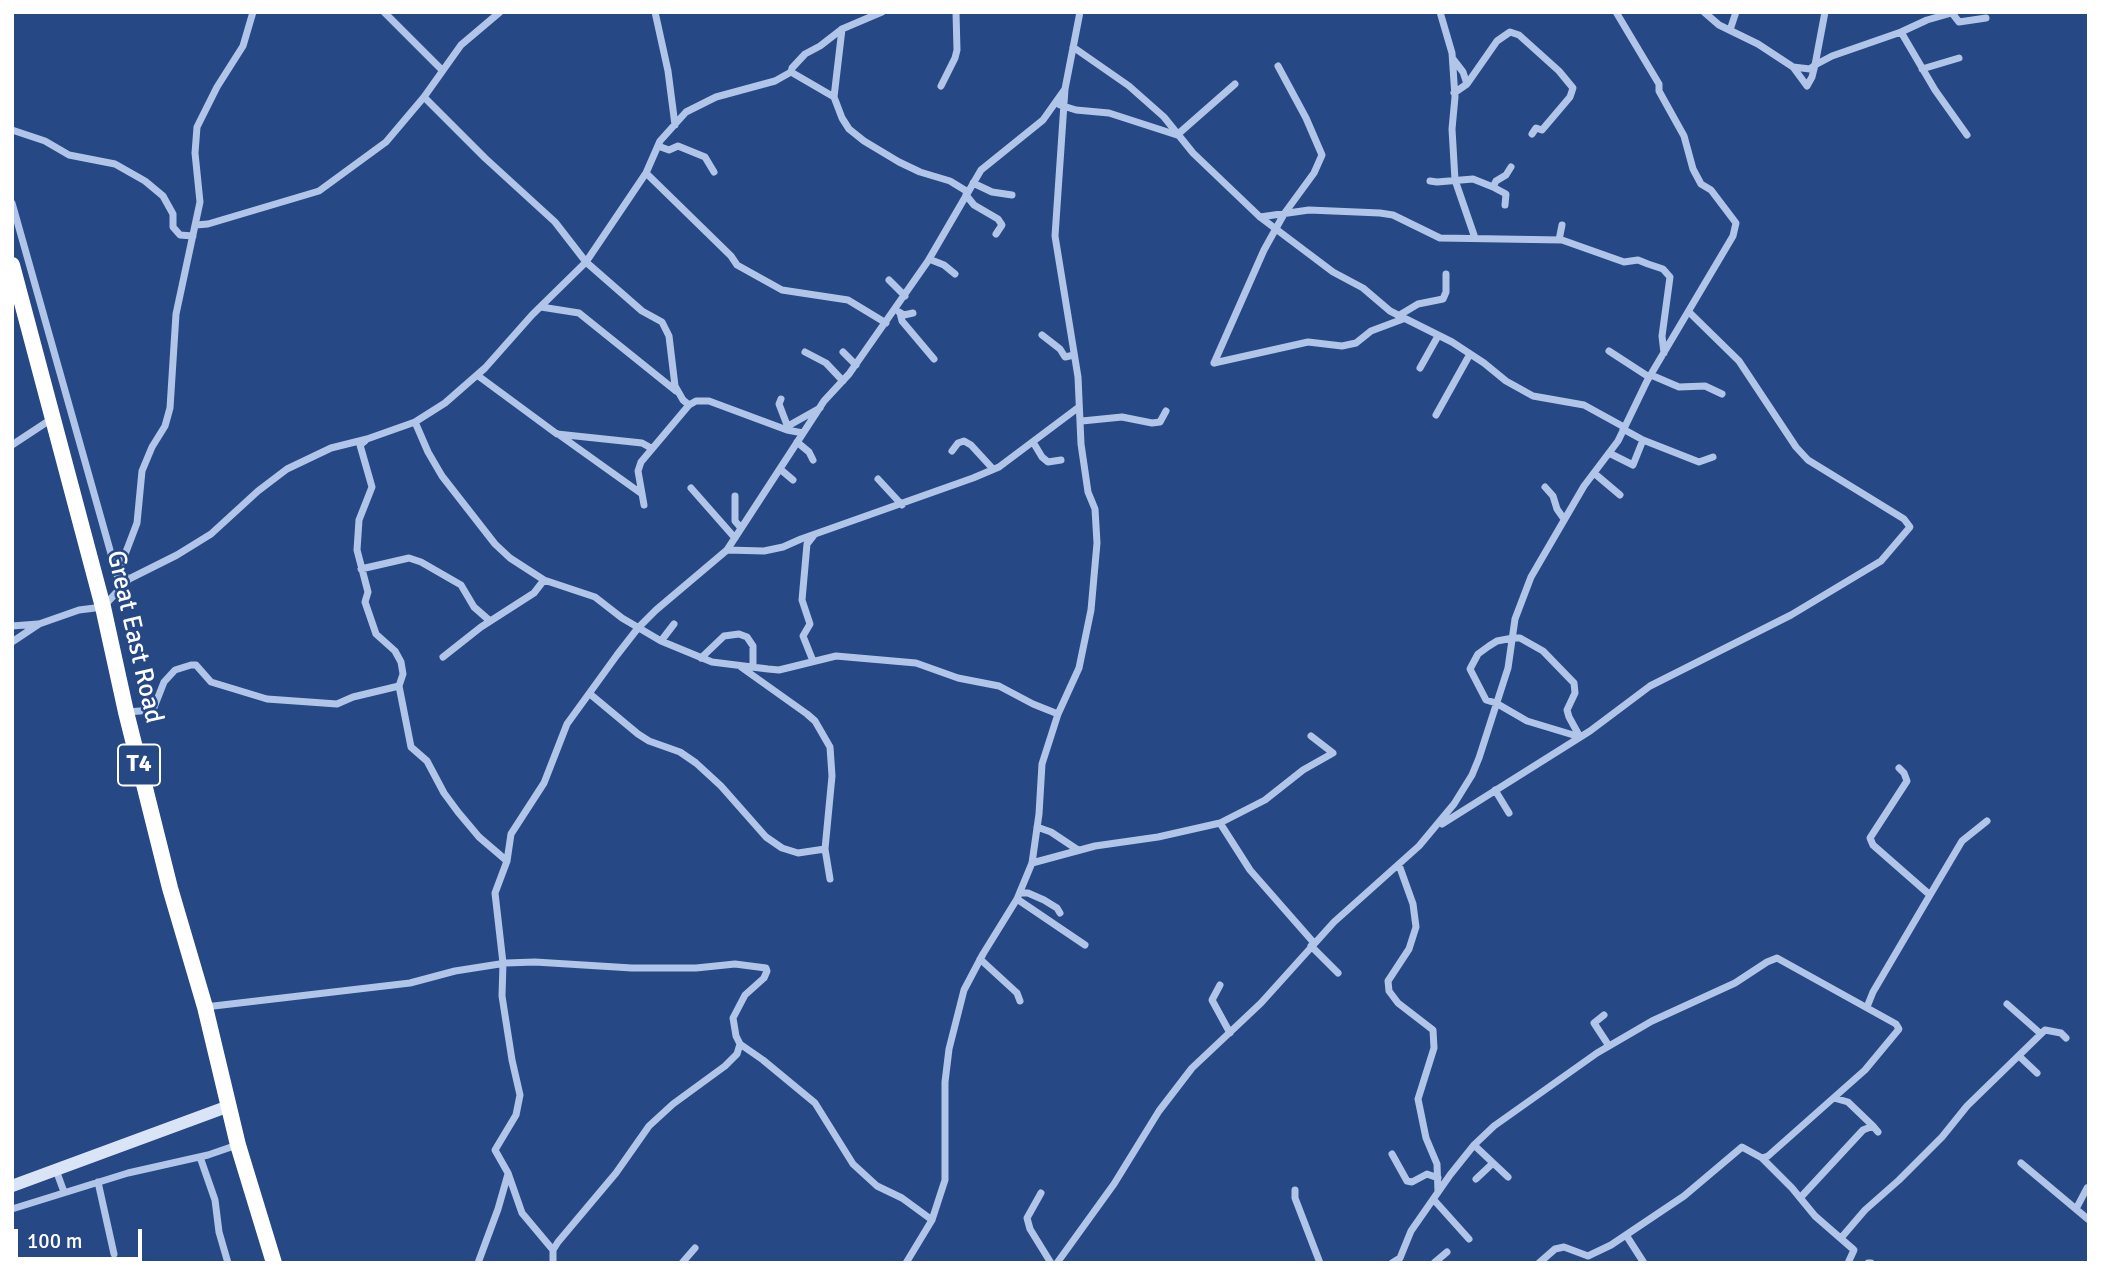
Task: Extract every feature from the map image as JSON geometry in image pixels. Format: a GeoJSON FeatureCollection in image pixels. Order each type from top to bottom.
{"type":"FeatureCollection","features":[{"type":"Feature","properties":{"kind":"highway","name":"Great East Road"},"geometry":{"type":"LineString","coordinates":[[12,265],[103,607],[170,888],[205,1007],[238,1144],[274,1263]]}},
{"type":"Feature","properties":{"kind":"main road"},"geometry":{"type":"LineString","coordinates":[[12,1186],[229,1106]]}},
{"type":"Feature","properties":{"kind":"street"},"geometry":{"type":"LineString","coordinates":[[129,579],[123,575],[121,565],[137,523],[142,471],[152,447],[166,426],[170,408],[176,314],[200,202],[195,153],[197,127],[217,87],[243,46],[253,12]]}},
{"type":"Feature","properties":{"kind":"street"},"geometry":{"type":"LineString","coordinates":[[384,12],[442,70]]}},
{"type":"Feature","properties":{"kind":"street"},"geometry":{"type":"LineString","coordinates":[[196,225],[208,224],[319,191],[386,142],[424,97],[461,45],[500,12]]}},
{"type":"Feature","properties":{"kind":"street"},"geometry":{"type":"LineString","coordinates":[[655,12],[668,71],[675,125]]}},
{"type":"Feature","properties":{"kind":"street"},"geometry":{"type":"LineString","coordinates":[[12,642],[39,624],[79,610],[103,607],[129,579],[211,534],[258,491],[287,469],[331,448],[415,422],[445,403],[477,375],[586,262],[646,173],[658,146],[686,112],[716,97],[775,81],[791,72],[805,54],[842,29],[882,12]]}},
{"type":"Feature","properties":{"kind":"street"},"geometry":{"type":"LineString","coordinates":[[941,86],[957,50],[956,12]]}},
{"type":"Feature","properties":{"kind":"street"},"geometry":{"type":"LineString","coordinates":[[906,1263],[932,1220],[945,1180],[945,1082],[949,1049],[964,990],[1018,896],[1032,863],[1042,764],[1058,714],[1079,668],[1096,575],[1095,509],[1088,492],[1078,377],[1055,236],[1065,89],[1080,12]]}},
{"type":"Feature","properties":{"kind":"street"},"geometry":{"type":"LineString","coordinates":[[1440,12],[1452,58],[1455,180],[1475,238]]}},
{"type":"Feature","properties":{"kind":"street"},"geometry":{"type":"LineString","coordinates":[[1057,1263],[1192,1068],[1261,1003],[1334,922],[1399,865],[1454,804],[1472,775],[1508,668],[1520,601],[1531,577],[1564,519],[1624,428],[1650,376],[1733,236],[1736,223],[1711,190],[1701,184],[1693,169],[1678,122],[1659,92],[1659,84],[1616,12]]}},
{"type":"Feature","properties":{"kind":"street"},"geometry":{"type":"LineString","coordinates":[[1704,12],[1719,25],[1793,67],[1807,86],[1812,78],[1825,12]]}},
{"type":"Feature","properties":{"kind":"street"},"geometry":{"type":"LineString","coordinates":[[1730,30],[1736,12]]}},
{"type":"Feature","properties":{"kind":"street"},"geometry":{"type":"LineString","coordinates":[[1793,67],[1810,69],[1832,56],[1927,20],[1953,13],[1959,22],[1986,18]]}},
{"type":"Feature","properties":{"kind":"street"},"geometry":{"type":"LineString","coordinates":[[842,29],[834,97],[849,129],[864,141],[918,171],[938,176],[967,193],[975,205],[998,219],[1002,225],[996,234]]}},
{"type":"Feature","properties":{"kind":"street"},"geometry":{"type":"LineString","coordinates":[[1454,93],[1467,84],[1497,41],[1510,32],[1519,34],[1559,71],[1573,88],[1570,97],[1542,130],[1536,128],[1532,135]]}},
{"type":"Feature","properties":{"kind":"street"},"geometry":{"type":"LineString","coordinates":[[1901,32],[1922,69],[1967,135]]}},
{"type":"Feature","properties":{"kind":"street"},"geometry":{"type":"LineString","coordinates":[[1073,47],[1129,86],[1164,117],[1177,135],[1260,217],[1333,272],[1363,288],[1401,317],[1470,354],[1506,381],[1533,396],[1584,405],[1643,440],[1699,462],[1713,457]]}},
{"type":"Feature","properties":{"kind":"street"},"geometry":{"type":"LineString","coordinates":[[1452,58],[1463,72],[1467,84]]}},
{"type":"Feature","properties":{"kind":"street"},"geometry":{"type":"LineString","coordinates":[[1922,69],[1959,58]]}},
{"type":"Feature","properties":{"kind":"street"},"geometry":{"type":"LineString","coordinates":[[1278,66],[1306,117],[1322,155],[1314,173],[1284,214],[1264,250],[1214,363],[1308,342],[1342,346],[1356,343],[1371,331],[1401,317],[1418,304],[1443,299],[1446,292],[1446,274]]}},
{"type":"Feature","properties":{"kind":"street"},"geometry":{"type":"LineString","coordinates":[[791,72],[834,97]]}},
{"type":"Feature","properties":{"kind":"street"},"geometry":{"type":"LineString","coordinates":[[1177,135],[1235,84]]}},
{"type":"Feature","properties":{"kind":"street"},"geometry":{"type":"LineString","coordinates":[[553,1250],[522,1213],[508,1173],[495,1150],[516,1115],[520,1095],[502,996],[503,963],[495,893],[507,861],[511,834],[544,783],[567,724],[638,628],[727,550],[820,408],[898,311],[981,170],[1043,120],[1065,89]]}},
{"type":"Feature","properties":{"kind":"street"},"geometry":{"type":"LineString","coordinates":[[424,97],[493,166],[555,222],[586,262],[642,311],[662,322],[669,337],[674,386],[689,405]]}},
{"type":"Feature","properties":{"kind":"street"},"geometry":{"type":"LineString","coordinates":[[1056,102],[1064,107],[1109,113],[1177,135]]}},
{"type":"Feature","properties":{"kind":"street"},"geometry":{"type":"LineString","coordinates":[[12,130],[45,141],[69,155],[115,164],[145,181],[163,196],[173,214],[173,227],[180,235],[193,236]]}},
{"type":"Feature","properties":{"kind":"street"},"geometry":{"type":"LineString","coordinates":[[658,146],[668,150],[678,146],[705,157],[714,172]]}},
{"type":"Feature","properties":{"kind":"street"},"geometry":{"type":"LineString","coordinates":[[1493,187],[1511,167]]}},
{"type":"Feature","properties":{"kind":"street"},"geometry":{"type":"LineString","coordinates":[[646,173],[737,265],[782,290],[848,300],[886,323]]}},
{"type":"Feature","properties":{"kind":"street"},"geometry":{"type":"LineString","coordinates":[[1430,181],[1473,179],[1506,194],[1505,205]]}},
{"type":"Feature","properties":{"kind":"street"},"geometry":{"type":"LineString","coordinates":[[973,183],[992,192],[1012,195]]}},
{"type":"Feature","properties":{"kind":"street"},"geometry":{"type":"LineString","coordinates":[[12,203],[121,589]]}},
{"type":"Feature","properties":{"kind":"street"},"geometry":{"type":"LineString","coordinates":[[1260,217],[1309,210],[1392,215],[1440,238],[1559,240],[1623,262],[1639,260],[1663,269],[1667,272],[1670,283],[1662,336],[1664,353]]}},
{"type":"Feature","properties":{"kind":"street"},"geometry":{"type":"LineString","coordinates":[[1559,240],[1562,225]]}},
{"type":"Feature","properties":{"kind":"street"},"geometry":{"type":"LineString","coordinates":[[929,259],[944,265],[955,274]]}},
{"type":"Feature","properties":{"kind":"street"},"geometry":{"type":"LineString","coordinates":[[889,280],[905,296]]}},
{"type":"Feature","properties":{"kind":"street"},"geometry":{"type":"LineString","coordinates":[[541,307],[579,313],[679,393]]}},
{"type":"Feature","properties":{"kind":"street"},"geometry":{"type":"LineString","coordinates":[[898,311],[904,315],[913,313]]}},
{"type":"Feature","properties":{"kind":"street"},"geometry":{"type":"LineString","coordinates":[[898,311],[902,321],[934,359]]}},
{"type":"Feature","properties":{"kind":"street"},"geometry":{"type":"LineString","coordinates":[[1435,828],[1580,737],[1650,686],[1791,615],[1881,562],[1910,527],[1904,519],[1808,460],[1796,447],[1739,361],[1689,312]]}},
{"type":"Feature","properties":{"kind":"street"},"geometry":{"type":"LineString","coordinates":[[1042,335],[1060,349],[1065,357],[1074,355]]}},
{"type":"Feature","properties":{"kind":"street"},"geometry":{"type":"LineString","coordinates":[[1420,368],[1438,336]]}},
{"type":"Feature","properties":{"kind":"street"},"geometry":{"type":"LineString","coordinates":[[1609,351],[1650,376],[1679,387],[1705,386],[1721,394]]}},
{"type":"Feature","properties":{"kind":"street"},"geometry":{"type":"LineString","coordinates":[[805,352],[826,363],[843,380]]}},
{"type":"Feature","properties":{"kind":"street"},"geometry":{"type":"LineString","coordinates":[[843,352],[856,365]]}},
{"type":"Feature","properties":{"kind":"street"},"geometry":{"type":"LineString","coordinates":[[1436,415],[1470,354]]}},
{"type":"Feature","properties":{"kind":"street"},"geometry":{"type":"LineString","coordinates":[[477,375],[642,494]]}},
{"type":"Feature","properties":{"kind":"street"},"geometry":{"type":"LineString","coordinates":[[782,399],[779,404],[788,429]]}},
{"type":"Feature","properties":{"kind":"street"},"geometry":{"type":"LineString","coordinates":[[627,483],[638,471],[651,448],[689,405],[696,401],[709,401],[803,433]]}},
{"type":"Feature","properties":{"kind":"street"},"geometry":{"type":"LineString","coordinates":[[727,550],[764,551],[783,547],[993,470],[1079,407]]}},
{"type":"Feature","properties":{"kind":"street"},"geometry":{"type":"LineString","coordinates":[[788,429],[820,408]]}},
{"type":"Feature","properties":{"kind":"street"},"geometry":{"type":"LineString","coordinates":[[1082,421],[1122,417],[1152,423],[1160,422],[1166,411]]}},
{"type":"Feature","properties":{"kind":"street"},"geometry":{"type":"LineString","coordinates":[[12,446],[53,418]]}},
{"type":"Feature","properties":{"kind":"street"},"geometry":{"type":"LineString","coordinates":[[415,422],[442,476],[495,544],[510,558],[544,580],[595,597],[661,641],[701,659],[779,670],[836,656],[916,663],[958,678],[999,686],[1058,714]]}},
{"type":"Feature","properties":{"kind":"street"},"geometry":{"type":"LineString","coordinates":[[557,434],[642,443],[651,448]]}},
{"type":"Feature","properties":{"kind":"street"},"geometry":{"type":"LineString","coordinates":[[367,439],[360,444],[372,486],[359,520],[356,537],[368,592],[365,602],[376,634],[395,651],[401,662],[400,686],[411,747],[427,761],[458,812],[479,836],[507,861]]}},
{"type":"Feature","properties":{"kind":"street"},"geometry":{"type":"LineString","coordinates":[[1609,453],[1633,465],[1643,440]]}},
{"type":"Feature","properties":{"kind":"street"},"geometry":{"type":"LineString","coordinates":[[952,451],[958,443],[964,441],[971,445],[993,470]]}},
{"type":"Feature","properties":{"kind":"street"},"geometry":{"type":"LineString","coordinates":[[797,442],[809,452],[813,460]]}},
{"type":"Feature","properties":{"kind":"street"},"geometry":{"type":"LineString","coordinates":[[1032,442],[1048,462],[1062,460]]}},
{"type":"Feature","properties":{"kind":"street"},"geometry":{"type":"LineString","coordinates":[[780,469],[793,480]]}},
{"type":"Feature","properties":{"kind":"street"},"geometry":{"type":"LineString","coordinates":[[638,471],[644,505]]}},
{"type":"Feature","properties":{"kind":"street"},"geometry":{"type":"LineString","coordinates":[[1594,473],[1620,495]]}},
{"type":"Feature","properties":{"kind":"street"},"geometry":{"type":"LineString","coordinates":[[878,479],[902,505]]}},
{"type":"Feature","properties":{"kind":"street"},"geometry":{"type":"LineString","coordinates":[[1545,487],[1553,496],[1564,519]]}},
{"type":"Feature","properties":{"kind":"street"},"geometry":{"type":"LineString","coordinates":[[691,488],[735,538]]}},
{"type":"Feature","properties":{"kind":"street"},"geometry":{"type":"LineString","coordinates":[[735,496],[734,521],[741,528]]}},
{"type":"Feature","properties":{"kind":"street"},"geometry":{"type":"LineString","coordinates":[[813,661],[803,636],[810,624],[802,600],[807,544],[814,535]]}},
{"type":"Feature","properties":{"kind":"street"},"geometry":{"type":"LineString","coordinates":[[362,569],[409,558],[421,562],[461,585],[474,607],[490,621]]}},
{"type":"Feature","properties":{"kind":"street"},"geometry":{"type":"LineString","coordinates":[[443,657],[490,621],[534,593],[544,580]]}},
{"type":"Feature","properties":{"kind":"street"},"geometry":{"type":"LineString","coordinates":[[12,626],[39,624]]}},
{"type":"Feature","properties":{"kind":"street"},"geometry":{"type":"LineString","coordinates":[[661,641],[674,624]]}},
{"type":"Feature","properties":{"kind":"street"},"geometry":{"type":"LineString","coordinates":[[701,659],[724,636],[739,634],[747,637],[752,646],[753,667]]}},
{"type":"Feature","properties":{"kind":"street"},"geometry":{"type":"LineString","coordinates":[[1513,638],[1520,638],[1542,651],[1574,683],[1575,694],[1567,710],[1580,737],[1527,721],[1486,700],[1471,669],[1478,654],[1497,640],[1513,638]]}},
{"type":"Feature","properties":{"kind":"street"},"geometry":{"type":"LineString","coordinates":[[126,712],[153,710],[164,682],[175,670],[191,665],[196,665],[211,682],[267,699],[337,704],[353,697],[400,686]]}},
{"type":"Feature","properties":{"kind":"street"},"geometry":{"type":"LineString","coordinates":[[740,666],[814,721],[830,747],[832,776],[825,849],[830,879]]}},
{"type":"Feature","properties":{"kind":"street"},"geometry":{"type":"LineString","coordinates":[[590,694],[638,734],[649,741],[680,752],[696,763],[722,786],[766,837],[782,848],[798,853],[825,849]]}},
{"type":"Feature","properties":{"kind":"street"},"geometry":{"type":"LineString","coordinates":[[1032,863],[1078,850],[1158,837],[1220,823],[1265,800],[1303,770],[1333,752],[1311,736]]}},
{"type":"Feature","properties":{"kind":"street"},"geometry":{"type":"LineString","coordinates":[[1899,768],[1907,781],[1870,838],[1873,845],[1930,895]]}},
{"type":"Feature","properties":{"kind":"street"},"geometry":{"type":"LineString","coordinates":[[1495,790],[1510,813]]}},
{"type":"Feature","properties":{"kind":"street"},"geometry":{"type":"LineString","coordinates":[[1867,1007],[1873,992],[1962,841],[1987,821]]}},
{"type":"Feature","properties":{"kind":"street"},"geometry":{"type":"LineString","coordinates":[[1220,823],[1250,870],[1338,973]]}},
{"type":"Feature","properties":{"kind":"street"},"geometry":{"type":"LineString","coordinates":[[1037,827],[1051,832],[1078,850]]}},
{"type":"Feature","properties":{"kind":"street"},"geometry":{"type":"LineString","coordinates":[[1399,865],[1413,904],[1416,927],[1409,949],[1388,981],[1389,991],[1398,1003],[1433,1030],[1434,1048],[1418,1099],[1426,1138],[1437,1164],[1438,1192]]}},
{"type":"Feature","properties":{"kind":"street"},"geometry":{"type":"LineString","coordinates":[[1018,896],[1028,893],[1057,908],[1060,913]]}},
{"type":"Feature","properties":{"kind":"street"},"geometry":{"type":"LineString","coordinates":[[1018,896],[1086,945]]}},
{"type":"Feature","properties":{"kind":"street"},"geometry":{"type":"LineString","coordinates":[[1392,1263],[1400,1258],[1411,1231],[1438,1192],[1474,1145],[1494,1126],[1609,1046],[1652,1021],[1735,983],[1777,958],[1867,1007],[1896,1024],[1899,1029],[1865,1070],[1781,1146],[1762,1158]]}},
{"type":"Feature","properties":{"kind":"street"},"geometry":{"type":"LineString","coordinates":[[980,959],[1017,993],[1020,1001]]}},
{"type":"Feature","properties":{"kind":"street"},"geometry":{"type":"LineString","coordinates":[[205,1007],[410,983],[455,971],[503,963],[535,962],[645,968],[761,965],[768,971],[745,995],[733,1018],[740,1044],[815,1102],[853,1164],[877,1186],[902,1198],[932,1220]]}},
{"type":"Feature","properties":{"kind":"street"},"geometry":{"type":"LineString","coordinates":[[1220,985],[1212,1000],[1230,1032]]}},
{"type":"Feature","properties":{"kind":"street"},"geometry":{"type":"LineString","coordinates":[[2007,1004],[2041,1034]]}},
{"type":"Feature","properties":{"kind":"street"},"geometry":{"type":"LineString","coordinates":[[1604,1016],[1594,1023],[1609,1046]]}},
{"type":"Feature","properties":{"kind":"street"},"geometry":{"type":"LineString","coordinates":[[1841,1238],[1865,1210],[1942,1137],[1967,1106],[2045,1030],[2061,1033],[2066,1038]]}},
{"type":"Feature","properties":{"kind":"street"},"geometry":{"type":"LineString","coordinates":[[553,1263],[553,1250],[616,1173],[649,1126],[673,1104],[725,1066],[737,1054],[740,1044]]}},
{"type":"Feature","properties":{"kind":"street"},"geometry":{"type":"LineString","coordinates":[[2019,1056],[2038,1073]]}},
{"type":"Feature","properties":{"kind":"street"},"geometry":{"type":"LineString","coordinates":[[1800,1198],[1863,1130],[1875,1129],[1848,1102],[1834,1098]]}},
{"type":"Feature","properties":{"kind":"street"},"geometry":{"type":"LineString","coordinates":[[12,1209],[98,1182],[200,1157],[238,1144]]}},
{"type":"Feature","properties":{"kind":"street"},"geometry":{"type":"LineString","coordinates":[[1474,1145],[1508,1177]]}},
{"type":"Feature","properties":{"kind":"street"},"geometry":{"type":"LineString","coordinates":[[1539,1263],[1555,1249],[1564,1247],[1588,1256],[1594,1255],[1684,1196],[1742,1147],[1762,1158],[1815,1216],[1854,1250],[1848,1263]]}},
{"type":"Feature","properties":{"kind":"street"},"geometry":{"type":"LineString","coordinates":[[1392,1153],[1407,1181],[1412,1182],[1427,1174],[1438,1178]]}},
{"type":"Feature","properties":{"kind":"street"},"geometry":{"type":"LineString","coordinates":[[200,1157],[215,1200],[219,1232],[228,1263]]}},
{"type":"Feature","properties":{"kind":"street"},"geometry":{"type":"LineString","coordinates":[[1476,1179],[1493,1163]]}},
{"type":"Feature","properties":{"kind":"street"},"geometry":{"type":"LineString","coordinates":[[2021,1163],[2089,1220]]}},
{"type":"Feature","properties":{"kind":"street"},"geometry":{"type":"LineString","coordinates":[[56,1170],[64,1192]]}},
{"type":"Feature","properties":{"kind":"street"},"geometry":{"type":"LineString","coordinates":[[478,1263],[508,1173]]}},
{"type":"Feature","properties":{"kind":"street"},"geometry":{"type":"LineString","coordinates":[[98,1182],[114,1254]]}},
{"type":"Feature","properties":{"kind":"street"},"geometry":{"type":"LineString","coordinates":[[2076,1209],[2087,1188]]}},
{"type":"Feature","properties":{"kind":"street"},"geometry":{"type":"LineString","coordinates":[[1295,1190],[1295,1198],[1321,1263]]}},
{"type":"Feature","properties":{"kind":"street"},"geometry":{"type":"LineString","coordinates":[[1041,1193],[1027,1218],[1030,1229],[1051,1263]]}},
{"type":"Feature","properties":{"kind":"street"},"geometry":{"type":"LineString","coordinates":[[1434,1200],[1469,1240]]}},
{"type":"Feature","properties":{"kind":"street"},"geometry":{"type":"LineString","coordinates":[[1626,1235],[1644,1263]]}},
{"type":"Feature","properties":{"kind":"street"},"geometry":{"type":"LineString","coordinates":[[682,1263],[695,1248]]}},
{"type":"Feature","properties":{"kind":"street"},"geometry":{"type":"LineString","coordinates":[[1434,1263],[1447,1252]]}}]}
